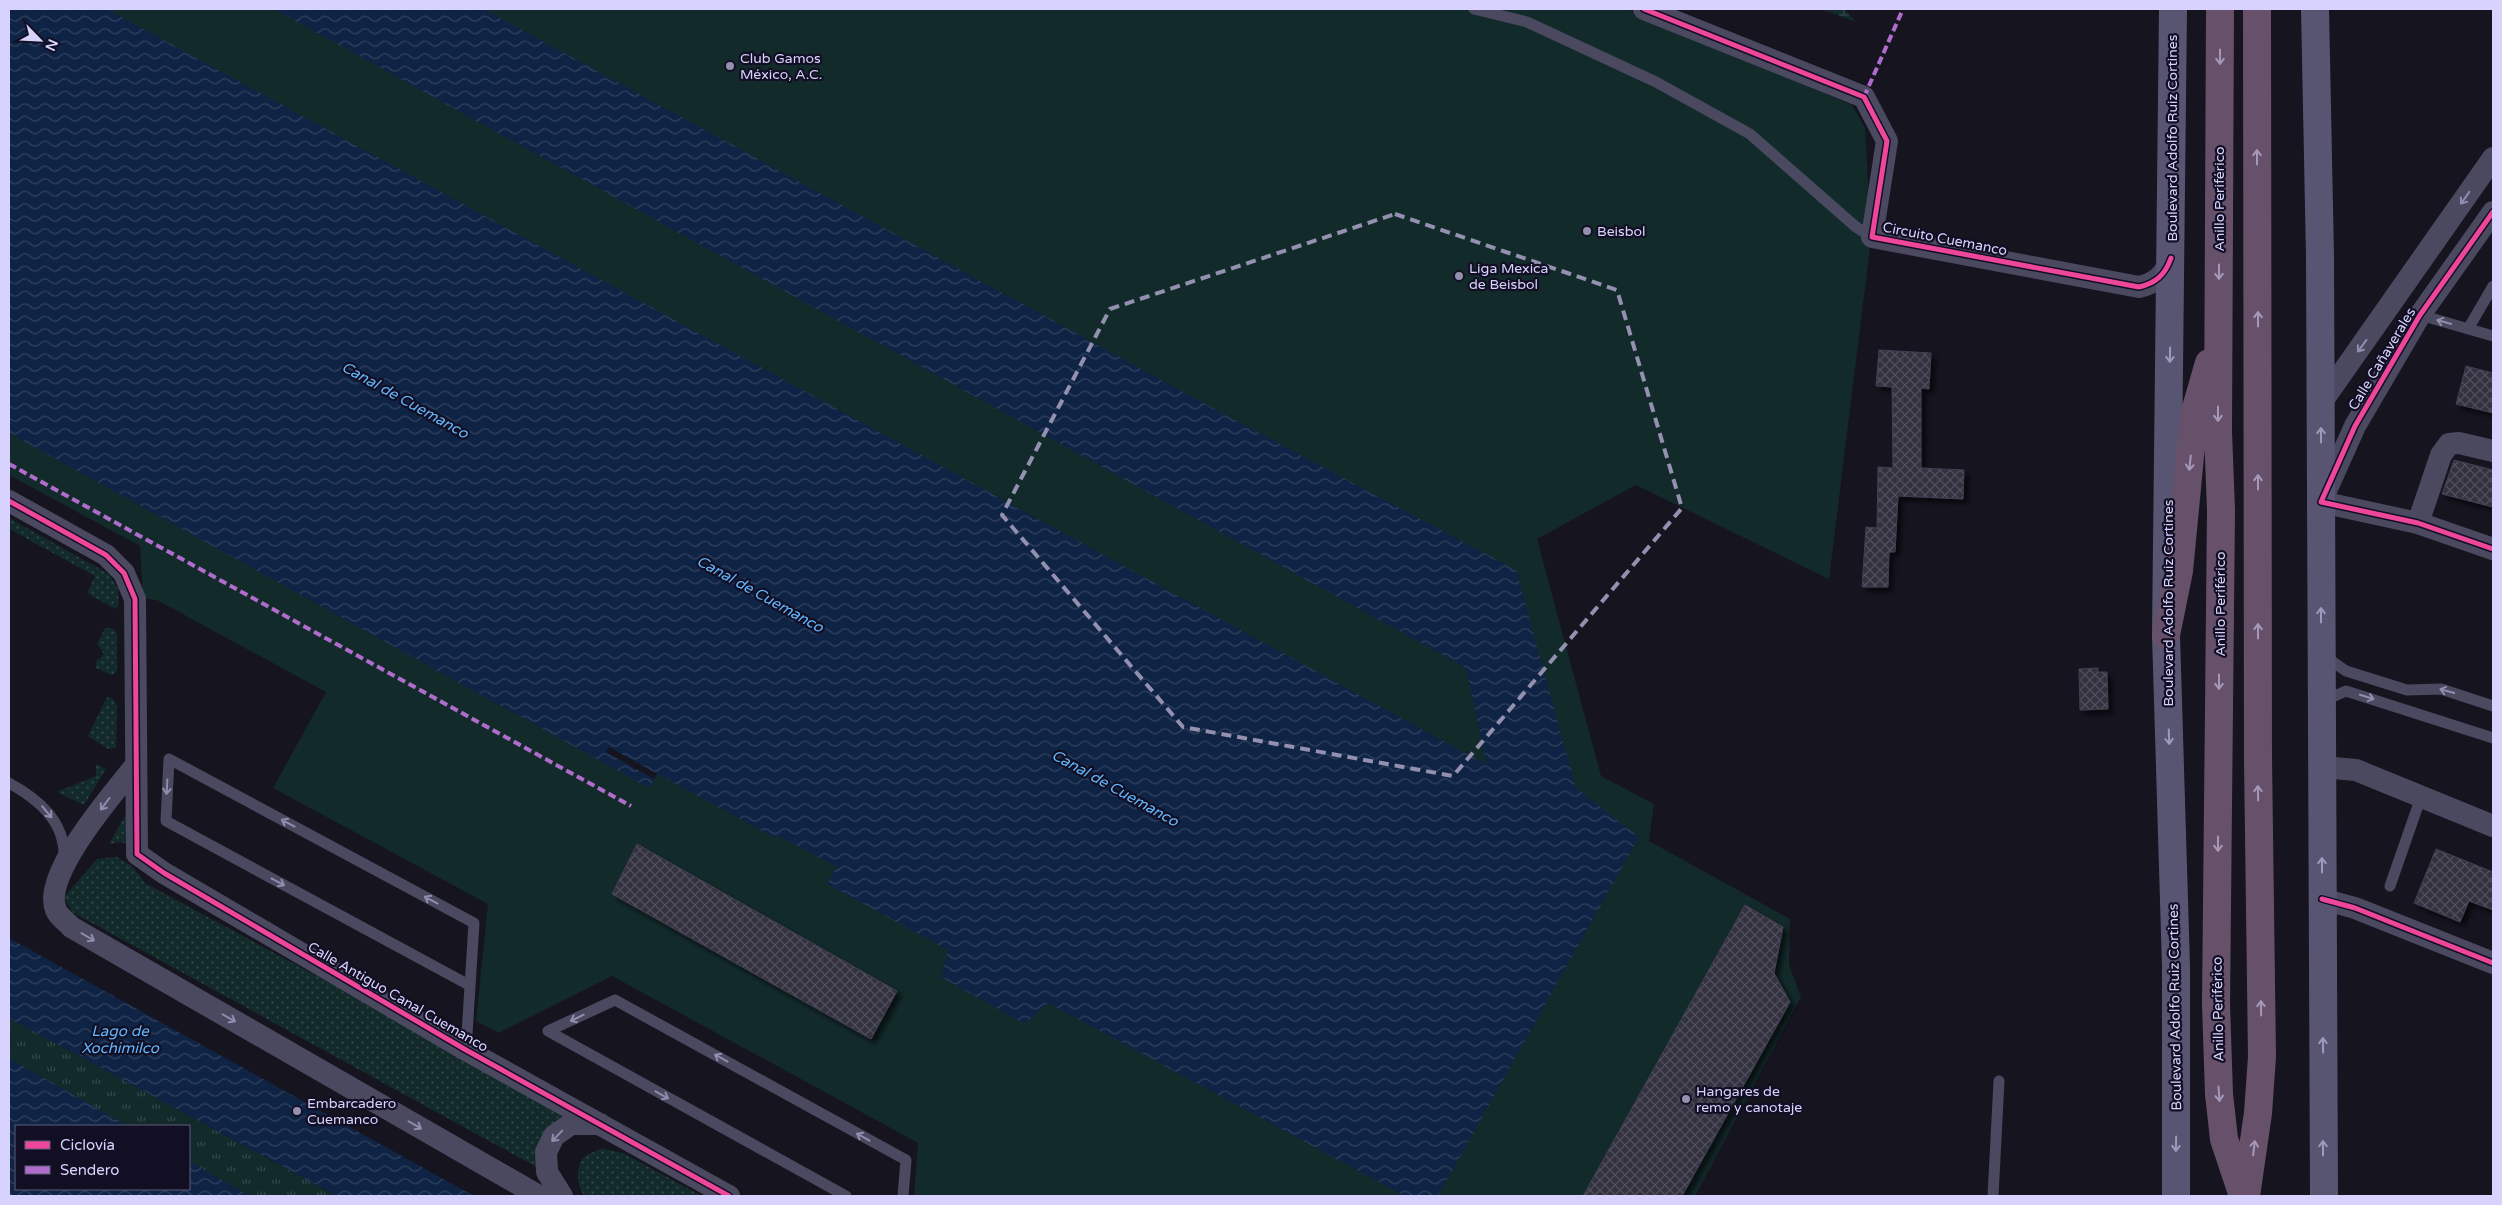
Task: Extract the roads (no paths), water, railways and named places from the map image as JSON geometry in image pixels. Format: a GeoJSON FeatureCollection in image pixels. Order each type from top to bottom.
{"type":"FeatureCollection","features":[{"type":"Feature","properties":{"kind":"highway","name":"Anillo Periférico"},"geometry":{"type":"LineString","coordinates":[[2220,9],[2218,330],[2220,520],[2216,1004],[2219,1094],[2224,1139],[2245,1196]]}},
{"type":"Feature","properties":{"kind":"highway","name":"Anillo Periférico"},"geometry":{"type":"LineString","coordinates":[[2245,1196],[2257,1122],[2262,1057],[2258,759],[2257,9]]}},
{"type":"Feature","properties":{"kind":"highway"},"geometry":{"type":"LineString","coordinates":[[2166,636],[2179,571],[2194,415],[2218,330]]}},
{"type":"Feature","properties":{"kind":"main road","name":"Boulevard Adolfo Ruiz Cortines"},"geometry":{"type":"LineString","coordinates":[[2173,9],[2166,636],[2176,967],[2176,1196]]}},
{"type":"Feature","properties":{"kind":"main road"},"geometry":{"type":"LineString","coordinates":[[2315,9],[2321,403],[2324,1196]]}},
{"type":"Feature","properties":{"kind":"street","name":"Circuito Cuemanco"},"geometry":{"type":"LineString","coordinates":[[1644,9],[1864,97],[1887,141],[1872,236],[2139,287],[2155,282],[2163,275],[2171,258]]}},
{"type":"Feature","properties":{"kind":"street","name":"Calle Cañaverales"},"geometry":{"type":"LineString","coordinates":[[2321,403],[2493,158]]}},
{"type":"Feature","properties":{"kind":"street","name":"Calle Cañaverales"},"geometry":{"type":"LineString","coordinates":[[2321,502],[2355,426],[2420,315],[2493,212]]}},
{"type":"Feature","properties":{"kind":"street","name":"Circuito Cuemanco"},"geometry":{"type":"LineString","coordinates":[[2130,286],[2154,299],[2170,318]]}},
{"type":"Feature","properties":{"kind":"street"},"geometry":{"type":"LineString","coordinates":[[2379,322],[2406,341]]}},
{"type":"Feature","properties":{"kind":"street"},"geometry":{"type":"LineString","coordinates":[[2418,523],[2442,454],[2449,444],[2460,443],[2493,451]]}},
{"type":"Feature","properties":{"kind":"street"},"geometry":{"type":"LineString","coordinates":[[9,501],[106,555],[124,573],[135,599],[135,766],[82,834],[64,863],[55,888],[56,910],[71,927],[540,1196]]}},
{"type":"Feature","properties":{"kind":"street"},"geometry":{"type":"LineString","coordinates":[[2321,502],[2418,523],[2493,549]]}},
{"type":"Feature","properties":{"kind":"street","name":"Calle Antiguo Canal Cuemanco"},"geometry":{"type":"LineString","coordinates":[[135,766],[137,854],[173,878],[466,1050],[729,1196]]}},
{"type":"Feature","properties":{"kind":"street"},"geometry":{"type":"LineString","coordinates":[[2322,767],[2356,770],[2493,826]]}},
{"type":"Feature","properties":{"kind":"street"},"geometry":{"type":"LineString","coordinates":[[2322,899],[2355,908],[2493,963]]}},
{"type":"Feature","properties":{"kind":"street"},"geometry":{"type":"LineString","coordinates":[[562,1196],[548,1172],[546,1152],[554,1136],[571,1124],[601,1124]]}},
{"type":"Feature","properties":{"kind":"lane"},"geometry":{"type":"LineString","coordinates":[[1474,9],[1527,22],[1656,82],[1750,134],[1856,227],[1872,236]]}},
{"type":"Feature","properties":{"kind":"lane"},"geometry":{"type":"LineString","coordinates":[[2471,244],[2493,231]]}},
{"type":"Feature","properties":{"kind":"lane"},"geometry":{"type":"LineString","coordinates":[[2468,330],[2493,286]]}},
{"type":"Feature","properties":{"kind":"lane"},"geometry":{"type":"LineString","coordinates":[[2420,315],[2493,336]]}},
{"type":"Feature","properties":{"kind":"lane"},"geometry":{"type":"LineString","coordinates":[[2322,654],[2346,671],[2407,690],[2441,689],[2493,706]]}},
{"type":"Feature","properties":{"kind":"lane"},"geometry":{"type":"LineString","coordinates":[[2322,702],[2346,691],[2493,738]]}},
{"type":"Feature","properties":{"kind":"lane"},"geometry":{"type":"LineString","coordinates":[[466,1050],[474,923],[169,759],[166,821],[469,985]]}},
{"type":"Feature","properties":{"kind":"lane"},"geometry":{"type":"LineString","coordinates":[[9,783],[44,807],[56,823],[64,843],[64,863]]}},
{"type":"Feature","properties":{"kind":"lane"},"geometry":{"type":"LineString","coordinates":[[2390,886],[2421,797]]}},
{"type":"Feature","properties":{"kind":"lane"},"geometry":{"type":"LineString","coordinates":[[846,1196],[548,1032],[615,1000],[906,1160],[903,1196]]}},
{"type":"Feature","properties":{"kind":"lane"},"geometry":{"type":"LineString","coordinates":[[1993,1196],[1999,1082]]}},
{"type":"Feature","properties":{"kind":"water","name":"Canal de Cuemanco"},"geometry":{"type":"Polygon","coordinates":[[[9,9],[107,9],[1487,765],[1466,668],[274,9],[484,9],[1218,411],[1516,570],[1576,788],[1639,837],[1438,1196],[1405,1196],[1048,1003],[1028,1021],[1021,1022],[941,977],[948,950],[827,884],[837,867],[777,835],[775,838],[658,774],[649,788],[9,433],[9,9]]]}},
{"type":"Feature","properties":{"kind":"water","name":"Lago de Xochimilco"},"geometry":{"type":"Polygon","coordinates":[[[9,938],[474,1196],[337,1196],[9,1018],[9,938]]]}},
{"type":"Feature","properties":{"kind":"water"},"geometry":{"type":"Polygon","coordinates":[[[9,1058],[126,1125],[15,1125],[15,1190],[190,1190],[190,1162],[250,1196],[9,1196],[9,1058]]]}},
{"type":"Feature","properties":{"kind":"place","name":"Club Gamos México, A.C."},"geometry":{"type":"Point","coordinates":[730,66]}},
{"type":"Feature","properties":{"kind":"place","name":"Beisbol"},"geometry":{"type":"Point","coordinates":[1587,231]}},
{"type":"Feature","properties":{"kind":"place","name":"Liga Mexica de Beisbol"},"geometry":{"type":"Point","coordinates":[1459,276]}},
{"type":"Feature","properties":{"kind":"place","name":"Hangares de remo y canotaje"},"geometry":{"type":"Point","coordinates":[1686,1099]}},
{"type":"Feature","properties":{"kind":"place","name":"Embarcadero Cuemanco"},"geometry":{"type":"Point","coordinates":[297,1111]}}]}
